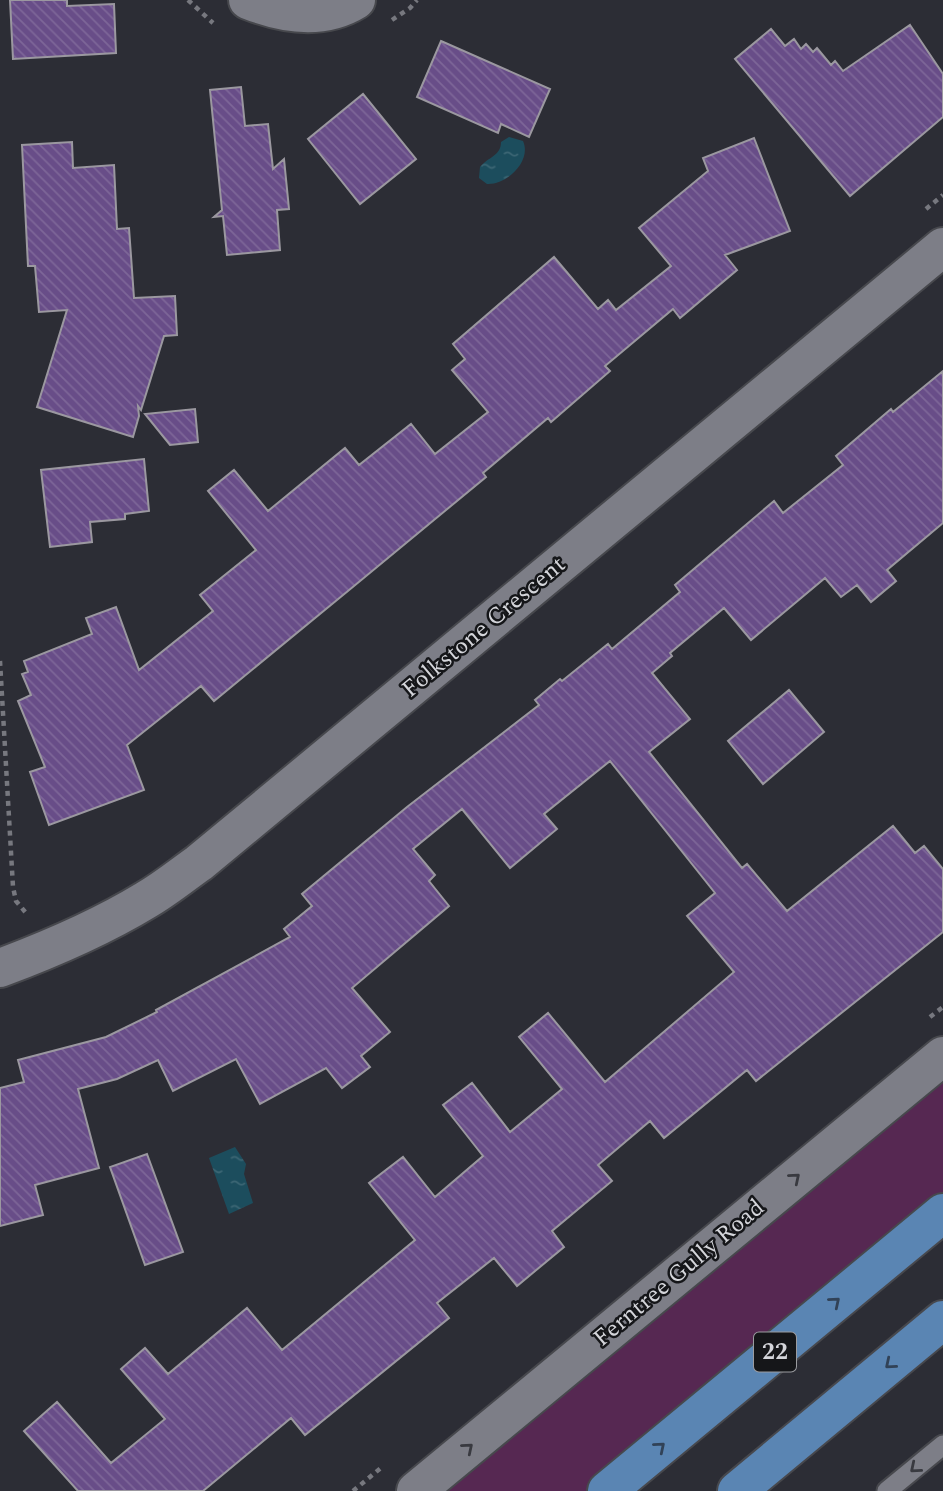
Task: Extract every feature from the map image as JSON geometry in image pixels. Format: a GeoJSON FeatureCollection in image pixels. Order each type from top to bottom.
{"type":"FeatureCollection","features":[{"type":"Feature","properties":{"kind":"main road","name":"22"},"geometry":{"type":"LineString","coordinates":[[607,1491],[943,1213]]}},
{"type":"Feature","properties":{"kind":"main road"},"geometry":{"type":"LineString","coordinates":[[737,1491],[943,1320]]}},
{"type":"Feature","properties":{"kind":"street"},"geometry":{"type":"LineString","coordinates":[[248,0],[276,11],[312,14],[348,5],[356,0]]}},
{"type":"Feature","properties":{"kind":"street","name":"Folkstone Crescent"},"geometry":{"type":"LineString","coordinates":[[0,968],[96,928],[148,899],[199,863],[943,247]]}},
{"type":"Feature","properties":{"kind":"street","name":"Ferntree Gully Road"},"geometry":{"type":"LineString","coordinates":[[416,1491],[943,1056]]}},
{"type":"Feature","properties":{"kind":"lane"},"geometry":{"type":"LineString","coordinates":[[887,1491],[943,1445]]}},
{"type":"Feature","properties":{"kind":"path"},"geometry":{"type":"LineString","coordinates":[[0,660],[13,887],[16,901],[26,913]]}},
{"type":"Feature","properties":{"kind":"shaded area"},"geometry":{"type":"Polygon","coordinates":[[[943,1056],[943,1213],[607,1491],[416,1491],[943,1056]]]}},
{"type":"Feature","properties":{"kind":"water"},"geometry":{"type":"Polygon","coordinates":[[[509,137],[523,141],[525,149],[521,164],[502,181],[487,184],[479,178],[480,167],[496,153],[501,142],[509,137]]]}},
{"type":"Feature","properties":{"kind":"water"},"geometry":{"type":"Polygon","coordinates":[[[235,1147],[246,1164],[244,1174],[253,1203],[229,1214],[209,1158],[235,1147]]]}},
{"type":"Feature","properties":{"kind":"building"},"geometry":{"type":"Polygon","coordinates":[[[10,0],[67,0],[67,6],[114,4],[116,53],[13,59],[10,0]]]}},
{"type":"Feature","properties":{"kind":"building"},"geometry":{"type":"Polygon","coordinates":[[[910,25],[943,74],[943,117],[850,196],[735,59],[771,29],[785,46],[794,39],[801,49],[806,44],[813,52],[817,48],[831,65],[835,61],[843,71],[910,25]]]}},
{"type":"Feature","properties":{"kind":"building"},"geometry":{"type":"Polygon","coordinates":[[[441,41],[550,89],[529,137],[501,124],[498,133],[417,97],[441,41]]]}},
{"type":"Feature","properties":{"kind":"building"},"geometry":{"type":"Polygon","coordinates":[[[241,87],[245,126],[268,124],[273,169],[284,159],[289,209],[277,210],[280,250],[227,255],[223,216],[214,217],[222,210],[210,90],[241,87]]]}},
{"type":"Feature","properties":{"kind":"building"},"geometry":{"type":"Polygon","coordinates":[[[363,94],[416,159],[360,204],[308,139],[363,94]]]}},
{"type":"Feature","properties":{"kind":"building"},"geometry":{"type":"Polygon","coordinates":[[[754,138],[790,231],[725,255],[737,270],[680,318],[673,309],[605,366],[610,371],[551,422],[548,418],[483,473],[486,477],[214,701],[201,686],[127,745],[144,790],[49,825],[30,772],[45,767],[18,701],[31,695],[22,674],[28,672],[24,661],[92,634],[86,618],[116,607],[139,670],[213,611],[200,595],[256,550],[208,491],[234,470],[268,511],[345,448],[359,465],[411,424],[435,454],[488,412],[452,370],[465,359],[453,344],[554,257],[598,309],[608,300],[616,310],[671,266],[639,228],[708,171],[703,158],[754,138]]]}},
{"type":"Feature","properties":{"kind":"building"},"geometry":{"type":"Polygon","coordinates":[[[72,142],[73,168],[114,165],[117,229],[129,228],[134,298],[175,296],[177,335],[164,336],[141,410],[138,406],[139,416],[133,437],[37,407],[67,310],[39,312],[35,266],[28,266],[22,145],[72,142]]]}},
{"type":"Feature","properties":{"kind":"building"},"geometry":{"type":"Polygon","coordinates":[[[943,371],[943,523],[887,570],[896,581],[871,602],[857,585],[841,597],[825,578],[751,640],[724,608],[670,653],[672,656],[652,673],[690,719],[649,752],[742,868],[747,864],[787,911],[893,826],[915,853],[924,846],[943,869],[943,932],[756,1081],[747,1070],[664,1138],[650,1121],[598,1165],[612,1181],[552,1231],[564,1247],[517,1286],[494,1258],[437,1303],[449,1318],[305,1435],[291,1418],[203,1491],[78,1491],[24,1431],[57,1402],[111,1463],[165,1419],[121,1369],[145,1348],[168,1374],[247,1308],[282,1350],[415,1240],[369,1183],[403,1157],[435,1197],[483,1156],[443,1105],[472,1083],[510,1132],[562,1089],[519,1037],[548,1013],[605,1082],[734,972],[687,916],[715,893],[610,761],[544,814],[557,829],[510,868],[462,809],[413,849],[435,875],[429,881],[449,906],[352,988],[390,1032],[361,1056],[370,1067],[342,1088],[326,1068],[260,1104],[236,1059],[173,1091],[158,1060],[117,1079],[78,1089],[99,1168],[35,1185],[43,1215],[0,1226],[0,1088],[24,1082],[18,1060],[106,1037],[157,1012],[156,1010],[290,937],[284,929],[312,906],[302,894],[407,807],[539,705],[535,700],[560,679],[562,681],[608,644],[612,649],[680,592],[675,585],[774,501],[783,513],[843,465],[836,456],[891,409],[893,412],[943,371]]]}},
{"type":"Feature","properties":{"kind":"building"},"geometry":{"type":"Polygon","coordinates":[[[195,409],[198,442],[170,445],[145,414],[195,409]]]}},
{"type":"Feature","properties":{"kind":"building"},"geometry":{"type":"Polygon","coordinates":[[[144,459],[149,511],[125,514],[125,519],[90,522],[92,542],[50,547],[41,470],[144,459]]]}},
{"type":"Feature","properties":{"kind":"building"},"geometry":{"type":"Polygon","coordinates":[[[789,690],[824,732],[763,784],[728,741],[789,690]]]}},
{"type":"Feature","properties":{"kind":"building"},"geometry":{"type":"Polygon","coordinates":[[[147,1154],[183,1252],[145,1265],[110,1167],[147,1154]]]}}]}
